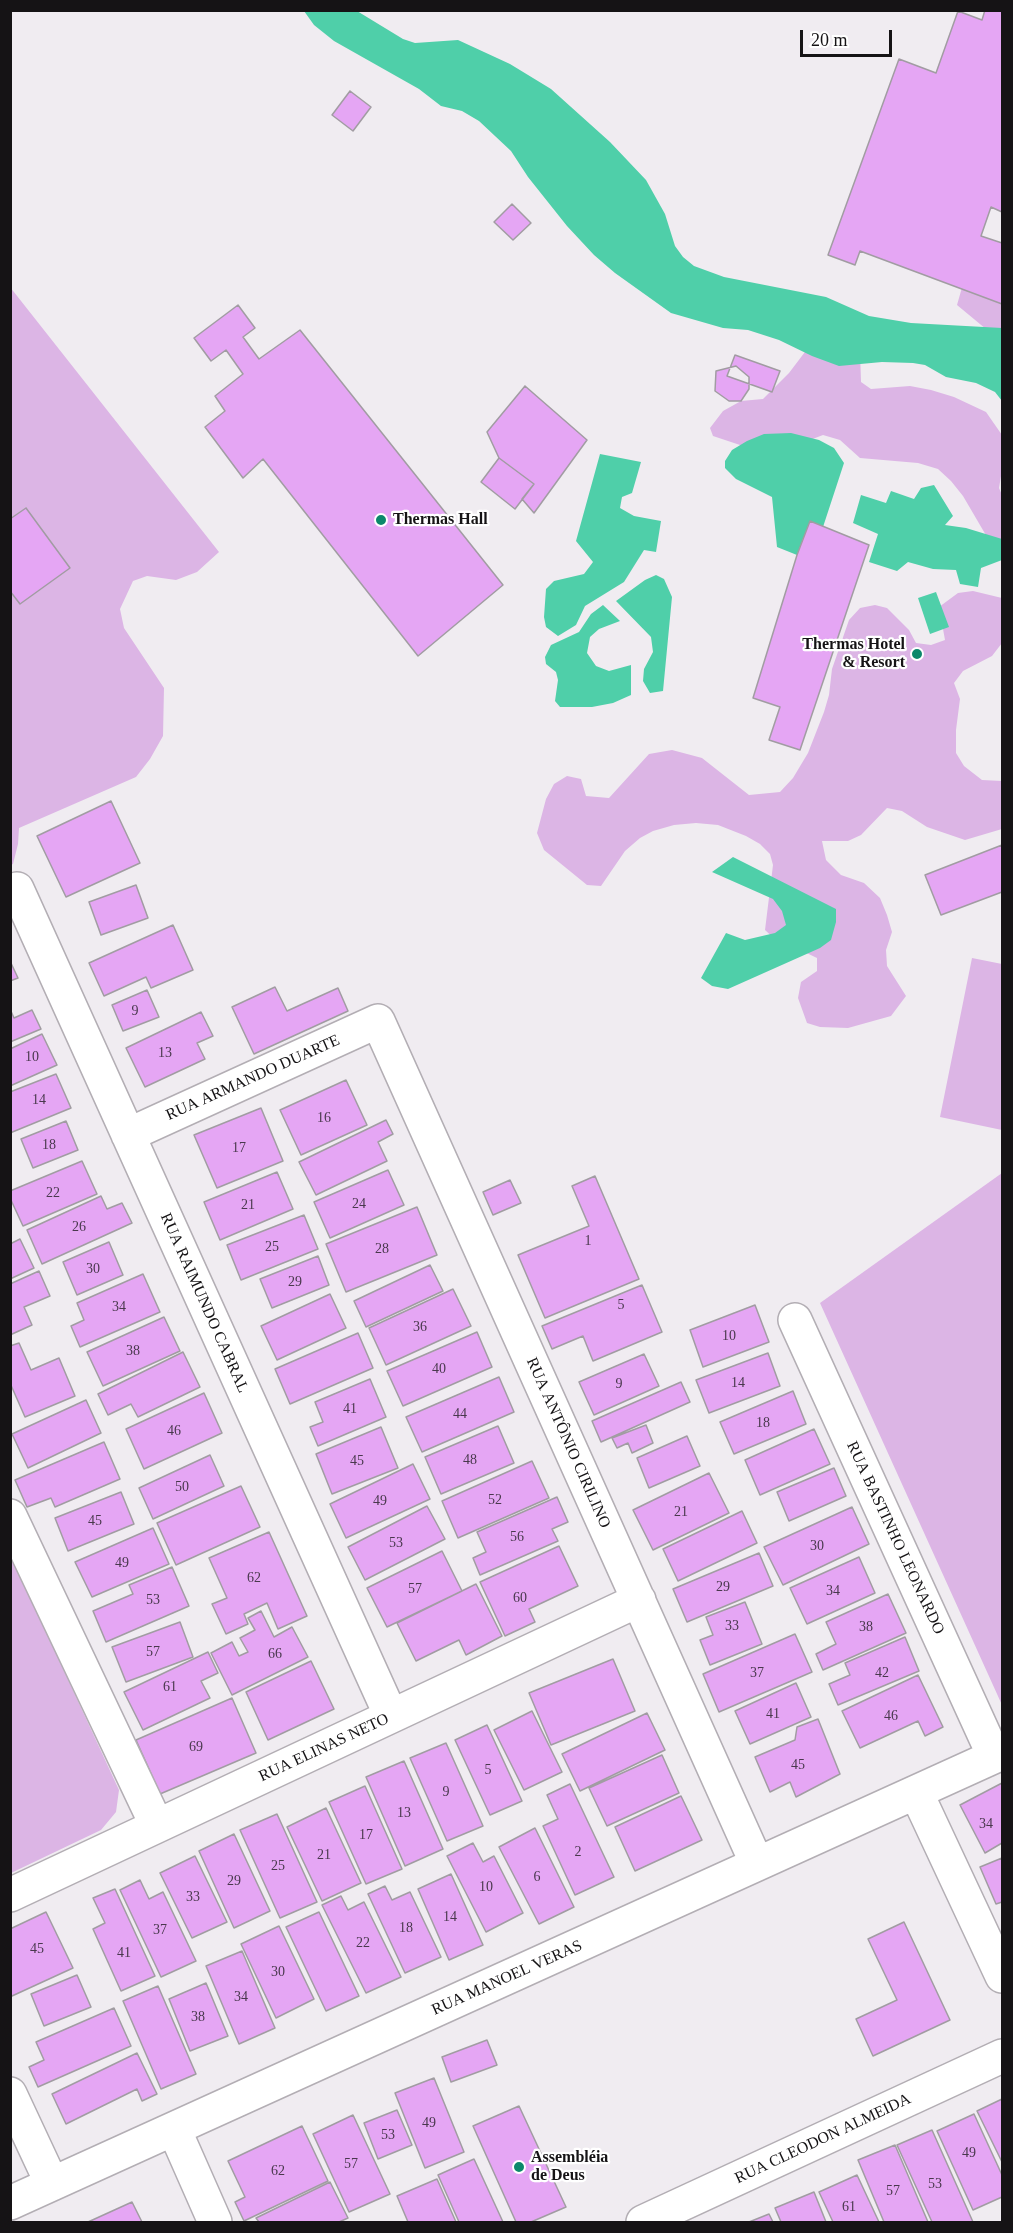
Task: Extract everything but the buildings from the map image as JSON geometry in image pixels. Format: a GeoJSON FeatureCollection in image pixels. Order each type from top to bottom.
{"type":"FeatureCollection","features":[{"type":"Feature","properties":{"kind":"street","name":"RUA RAIMUNDO CABRAL"},"geometry":{"type":"LineString","coordinates":[[14,890],[128,1135],[391,1716]]}},
{"type":"Feature","properties":{"kind":"street","name":"RUA ARMANDO DUARTE"},"geometry":{"type":"LineString","coordinates":[[128,1135],[378,1021]]}},
{"type":"Feature","properties":{"kind":"street","name":"RUA ANTÔNIO CIRILINO"},"geometry":{"type":"LineString","coordinates":[[378,1021],[756,1864]]}},
{"type":"Feature","properties":{"kind":"street","name":"RUA BASTINHO LEONARDO"},"geometry":{"type":"LineString","coordinates":[[795,1320],[998,1754]]}},
{"type":"Feature","properties":{"kind":"street"},"geometry":{"type":"LineString","coordinates":[[10,1516],[157,1826]]}},
{"type":"Feature","properties":{"kind":"street","name":"RUA ELINAS NETO"},"geometry":{"type":"LineString","coordinates":[[10,1895],[639,1600]]}},
{"type":"Feature","properties":{"kind":"street","name":"RUA MANOEL VERAS"},"geometry":{"type":"LineString","coordinates":[[10,2203],[998,1754]]}},
{"type":"Feature","properties":{"kind":"street"},"geometry":{"type":"LineString","coordinates":[[916,1792],[1002,1976]]}},
{"type":"Feature","properties":{"kind":"street","name":"RUA CLEODON ALMEIDA"},"geometry":{"type":"LineString","coordinates":[[643,2223],[1002,2056]]}},
{"type":"Feature","properties":{"kind":"street"},"geometry":{"type":"LineString","coordinates":[[10,2094],[52,2184]]}},
{"type":"Feature","properties":{"kind":"street"},"geometry":{"type":"LineString","coordinates":[[174,2129],[215,2223]]}},
{"type":"Feature","properties":{"kind":"shaded area"},"geometry":{"type":"Polygon","coordinates":[[[304,11],[357,11],[403,39],[415,43],[458,40],[510,64],[551,89],[610,142],[646,180],[665,214],[675,246],[694,266],[724,277],[826,297],[869,316],[911,323],[1002,328],[1002,401],[995,392],[976,383],[946,377],[925,365],[882,362],[839,366],[779,340],[748,330],[723,328],[671,313],[594,255],[567,226],[528,177],[511,151],[479,121],[462,111],[441,106],[419,89],[334,41],[314,25],[304,11]]]}},
{"type":"Feature","properties":{"kind":"shaded area"},"geometry":{"type":"Polygon","coordinates":[[[1002,278],[1002,340],[957,305],[963,284],[1002,278]]]}},
{"type":"Feature","properties":{"kind":"shaded area"},"geometry":{"type":"Polygon","coordinates":[[[10,287],[219,552],[197,572],[176,580],[147,576],[133,581],[120,609],[124,628],[164,688],[163,736],[150,759],[136,777],[19,828],[18,844],[11,865],[10,287]]]}},
{"type":"Feature","properties":{"kind":"shaded area"},"geometry":{"type":"Polygon","coordinates":[[[811,344],[860,351],[861,382],[871,389],[910,386],[931,390],[954,397],[986,412],[1002,435],[1002,470],[999,488],[1002,495],[1002,554],[987,537],[963,496],[938,469],[918,463],[860,458],[840,440],[823,435],[776,453],[752,449],[713,436],[710,428],[723,411],[741,401],[763,399],[789,373],[811,344]]]}},
{"type":"Feature","properties":{"kind":"shaded area"},"geometry":{"type":"Polygon","coordinates":[[[791,433],[819,440],[834,448],[844,463],[823,527],[810,521],[797,555],[777,547],[772,497],[736,479],[725,468],[725,461],[732,450],[747,441],[764,434],[791,433]]]}},
{"type":"Feature","properties":{"kind":"shaded area"},"geometry":{"type":"Polygon","coordinates":[[[600,454],[641,462],[632,493],[622,497],[620,508],[634,516],[661,521],[656,552],[644,550],[624,582],[585,606],[576,625],[558,636],[546,627],[544,617],[546,589],[554,581],[584,574],[593,562],[576,541],[600,454]]]}},
{"type":"Feature","properties":{"kind":"shaded area"},"geometry":{"type":"Polygon","coordinates":[[[934,485],[953,516],[945,525],[966,528],[1002,539],[1002,560],[981,568],[978,587],[960,584],[956,570],[933,569],[908,562],[897,571],[869,562],[878,534],[853,523],[861,495],[886,503],[891,491],[914,499],[921,488],[934,485]]]}},
{"type":"Feature","properties":{"kind":"shaded area"},"geometry":{"type":"Polygon","coordinates":[[[656,575],[664,579],[672,597],[663,691],[650,693],[643,681],[644,669],[653,652],[651,637],[616,601],[645,580],[656,575]]]}},
{"type":"Feature","properties":{"kind":"shaded area"},"geometry":{"type":"Polygon","coordinates":[[[973,591],[1002,598],[1002,643],[992,656],[963,671],[954,683],[960,699],[956,753],[964,766],[982,780],[1002,781],[1002,829],[965,840],[927,827],[902,811],[887,808],[861,835],[848,841],[822,841],[826,860],[841,875],[864,883],[880,898],[887,915],[892,932],[886,950],[887,966],[906,996],[891,1016],[848,1028],[820,1027],[807,1023],[798,998],[801,982],[817,971],[817,958],[792,946],[779,943],[765,930],[773,865],[770,854],[760,844],[746,836],[718,825],[696,823],[674,825],[653,831],[640,838],[625,851],[601,886],[587,885],[544,850],[537,833],[546,799],[554,784],[567,776],[581,779],[586,796],[609,798],[649,754],[672,750],[702,758],[749,795],[780,792],[793,778],[808,753],[824,712],[829,695],[832,669],[849,620],[860,608],[875,605],[887,608],[909,630],[916,643],[931,645],[945,640],[939,607],[958,593],[973,591]]]}},
{"type":"Feature","properties":{"kind":"shaded area"},"geometry":{"type":"Polygon","coordinates":[[[936,592],[949,627],[930,634],[918,598],[936,592]]]}},
{"type":"Feature","properties":{"kind":"shaded area"},"geometry":{"type":"Polygon","coordinates":[[[603,605],[620,621],[599,629],[590,637],[587,653],[596,666],[609,671],[631,665],[631,695],[613,703],[592,707],[560,707],[555,701],[558,680],[556,672],[546,664],[545,657],[551,645],[579,632],[591,614],[603,605]]]}},
{"type":"Feature","properties":{"kind":"shaded area"},"geometry":{"type":"Polygon","coordinates":[[[733,857],[836,909],[836,922],[831,940],[820,948],[728,989],[712,986],[701,978],[726,933],[745,940],[775,933],[786,925],[782,911],[773,899],[712,872],[733,857]]]}},
{"type":"Feature","properties":{"kind":"shaded area"},"geometry":{"type":"Polygon","coordinates":[[[972,958],[1002,964],[1002,1130],[940,1117],[972,958]]]}},
{"type":"Feature","properties":{"kind":"shaded area"},"geometry":{"type":"Polygon","coordinates":[[[1002,1173],[1002,1705],[820,1303],[1002,1173]]]}},
{"type":"Feature","properties":{"kind":"shaded area"},"geometry":{"type":"Polygon","coordinates":[[[11,1556],[119,1790],[116,1812],[101,1830],[11,1873],[11,1556]]]}},
{"type":"Feature","properties":{"kind":"place","name":"Thermas Hall"},"geometry":{"type":"Point","coordinates":[381,520]}},
{"type":"Feature","properties":{"kind":"place","name":"Thermas Hotel & Resort"},"geometry":{"type":"Point","coordinates":[917,654]}},
{"type":"Feature","properties":{"kind":"place","name":"Assembléia de Deus"},"geometry":{"type":"Point","coordinates":[519,2167]}}]}
